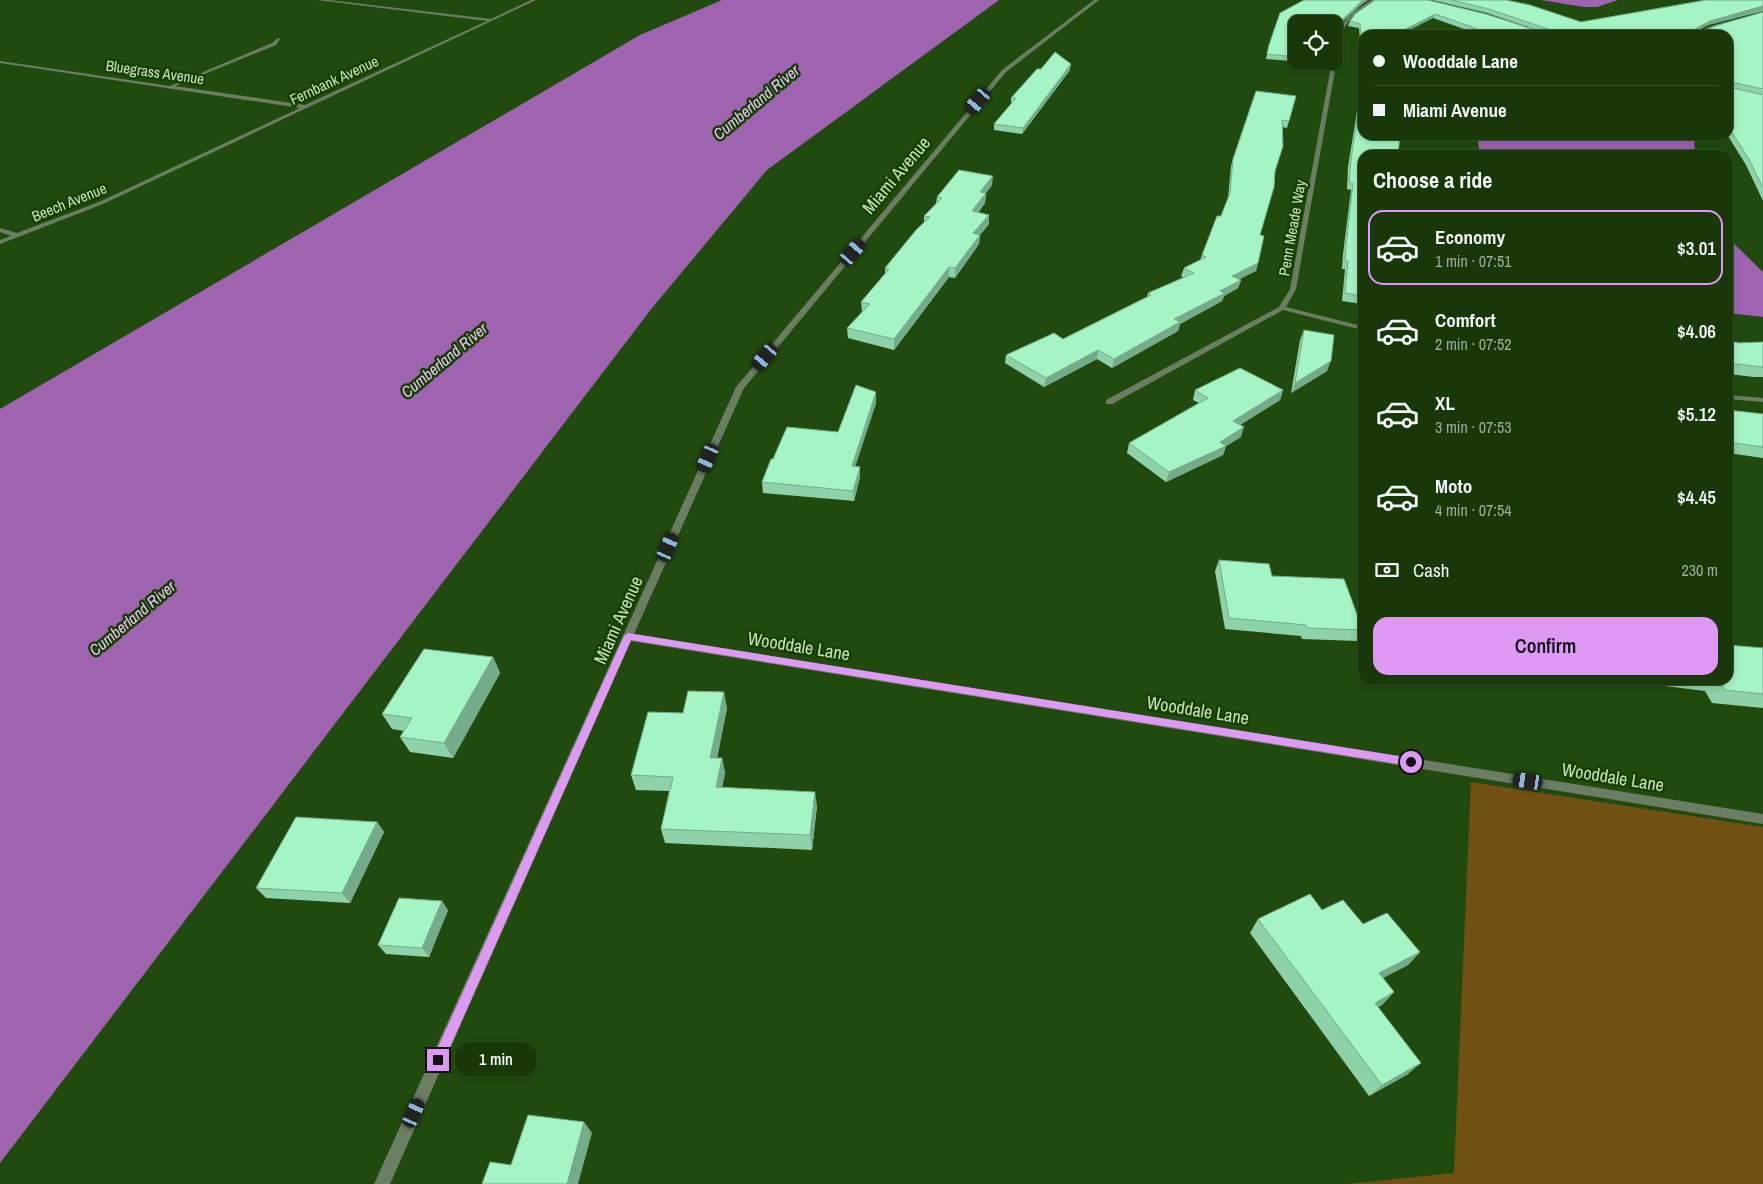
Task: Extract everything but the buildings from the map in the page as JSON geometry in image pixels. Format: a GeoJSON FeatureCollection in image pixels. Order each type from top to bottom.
{"type":"FeatureCollection","features":[{"type":"Feature","properties":{"kind":"street"},"geometry":{"type":"LineString","coordinates":[[319,0],[493,20]]}},
{"type":"Feature","properties":{"kind":"street","name":"Fernbank Avenue"},"geometry":{"type":"LineString","coordinates":[[145,182],[534,0]]}},
{"type":"Feature","properties":{"kind":"street","name":"Miami Avenue"},"geometry":{"type":"LineString","coordinates":[[382,1184],[740,387],[1004,71],[1097,0]]}},
{"type":"Feature","properties":{"kind":"street","name":"Penn Meade Way"},"geometry":{"type":"LineString","coordinates":[[1282,308],[1294,289],[1340,31],[1350,16],[1374,0]]}},
{"type":"Feature","properties":{"kind":"street"},"geometry":{"type":"LineString","coordinates":[[1706,30],[1745,18]]}},
{"type":"Feature","properties":{"kind":"street"},"geometry":{"type":"LineString","coordinates":[[171,86],[274,44],[278,39]]}},
{"type":"Feature","properties":{"kind":"street","name":"Bluegrass Avenue"},"geometry":{"type":"LineString","coordinates":[[0,62],[307,107]]}},
{"type":"Feature","properties":{"kind":"street","name":"Beech Avenue"},"geometry":{"type":"LineString","coordinates":[[0,230],[18,236],[102,203],[145,182]]}},
{"type":"Feature","properties":{"kind":"street"},"geometry":{"type":"LineString","coordinates":[[0,242],[18,236]]}},
{"type":"Feature","properties":{"kind":"street"},"geometry":{"type":"LineString","coordinates":[[1109,402],[1282,308],[1358,327]]}},
{"type":"Feature","properties":{"kind":"street"},"geometry":{"type":"LineString","coordinates":[[1733,397],[1763,400]]}},
{"type":"Feature","properties":{"kind":"street","name":"Wooddale Lane"},"geometry":{"type":"LineString","coordinates":[[628,636],[1763,819]]}},
{"type":"Feature","properties":{"kind":"shaded area"},"geometry":{"type":"Polygon","coordinates":[[[1471,782],[1763,827],[1763,1184],[1347,1184],[1454,1173],[1471,782]]]}},
{"type":"Feature","properties":{"kind":"water","name":"Cumberland River"},"geometry":{"type":"Polygon","coordinates":[[[722,0],[999,0],[767,170],[652,308],[0,1163],[0,409],[640,35],[722,0]]]}},
{"type":"Feature","properties":{"kind":"water"},"geometry":{"type":"Polygon","coordinates":[[[1541,0],[1618,0],[1597,7],[1584,7],[1541,0]]]}},
{"type":"Feature","properties":{"kind":"water"},"geometry":{"type":"Polygon","coordinates":[[[1478,140],[1694,140],[1695,150],[1478,150],[1478,140]]]}},
{"type":"Feature","properties":{"kind":"water"},"geometry":{"type":"Polygon","coordinates":[[[1733,243],[1763,272],[1763,317],[1733,314],[1733,243]]]}},
{"type":"Feature","properties":{"kind":"route"},"geometry":{"type":"LineString","coordinates":[[438,1060],[628,636],[1411,762]]}}]}
